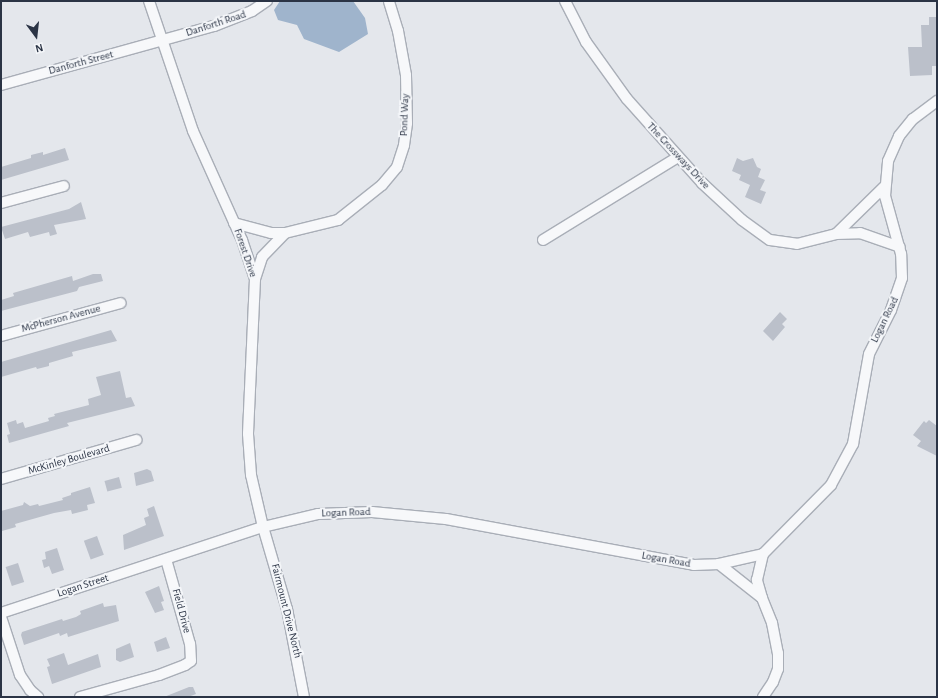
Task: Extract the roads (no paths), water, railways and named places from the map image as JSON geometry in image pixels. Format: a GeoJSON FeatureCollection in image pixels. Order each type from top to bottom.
{"type":"FeatureCollection","features":[{"type":"Feature","properties":{"kind":"street","name":"Forest Drive"},"geometry":{"type":"LineString","coordinates":[[149,1],[161,41],[204,159],[234,223],[255,279],[251,331],[249,455],[254,495],[263,527]]}},
{"type":"Feature","properties":{"kind":"street","name":"Danforth Road"},"geometry":{"type":"LineString","coordinates":[[161,41],[238,18],[267,1]]}},
{"type":"Feature","properties":{"kind":"street","name":"Pond Way"},"geometry":{"type":"LineString","coordinates":[[234,223],[271,233],[284,233],[338,220],[382,185],[397,167],[404,146],[407,123],[406,75],[398,31],[389,1]]}},
{"type":"Feature","properties":{"kind":"street","name":"The Crossways Drive"},"geometry":{"type":"LineString","coordinates":[[565,1],[574,22],[603,68],[678,157],[727,206],[770,240],[797,244],[836,234],[860,233],[900,247]]}},
{"type":"Feature","properties":{"kind":"street","name":"Danforth Street"},"geometry":{"type":"LineString","coordinates":[[1,84],[161,41]]}},
{"type":"Feature","properties":{"kind":"street"},"geometry":{"type":"LineString","coordinates":[[836,234],[884,187],[888,161],[899,136],[923,110],[937,101]]}},
{"type":"Feature","properties":{"kind":"street"},"geometry":{"type":"LineString","coordinates":[[543,240],[678,157]]}},
{"type":"Feature","properties":{"kind":"street"},"geometry":{"type":"LineString","coordinates":[[1,203],[64,186]]}},
{"type":"Feature","properties":{"kind":"street","name":"Logan Road"},"geometry":{"type":"LineString","coordinates":[[166,559],[263,527],[318,514],[372,512],[405,514],[527,533],[694,565],[719,564],[763,554],[818,501],[837,476],[846,460],[857,428],[869,354],[891,310],[901,284],[903,266],[900,247],[887,210],[884,187]]}},
{"type":"Feature","properties":{"kind":"street"},"geometry":{"type":"LineString","coordinates":[[255,279],[262,258],[284,233]]}},
{"type":"Feature","properties":{"kind":"street","name":"McPherson Avenue"},"geometry":{"type":"LineString","coordinates":[[1,336],[121,303]]}},
{"type":"Feature","properties":{"kind":"street","name":"McKinley Boulevard"},"geometry":{"type":"LineString","coordinates":[[1,479],[136,440]]}},
{"type":"Feature","properties":{"kind":"street","name":"Fairmount Drive North"},"geometry":{"type":"LineString","coordinates":[[263,527],[287,609],[304,697]]}},
{"type":"Feature","properties":{"kind":"street"},"geometry":{"type":"LineString","coordinates":[[763,554],[757,580],[776,637],[778,659],[773,682],[763,697]]}},
{"type":"Feature","properties":{"kind":"street","name":"Logan Street"},"geometry":{"type":"LineString","coordinates":[[1,613],[166,559]]}},
{"type":"Feature","properties":{"kind":"street","name":"Field Drive"},"geometry":{"type":"LineString","coordinates":[[80,697],[159,675],[189,663],[192,658],[190,644],[166,559]]}},
{"type":"Feature","properties":{"kind":"street"},"geometry":{"type":"LineString","coordinates":[[719,564],[762,598]]}},
{"type":"Feature","properties":{"kind":"street"},"geometry":{"type":"LineString","coordinates":[[1,617],[20,675],[36,695]]}},
{"type":"Feature","properties":{"kind":"water"},"geometry":{"type":"Polygon","coordinates":[[[280,1],[353,1],[365,18],[368,34],[339,52],[304,39],[297,25],[278,20],[274,10],[280,1]]]}}]}
